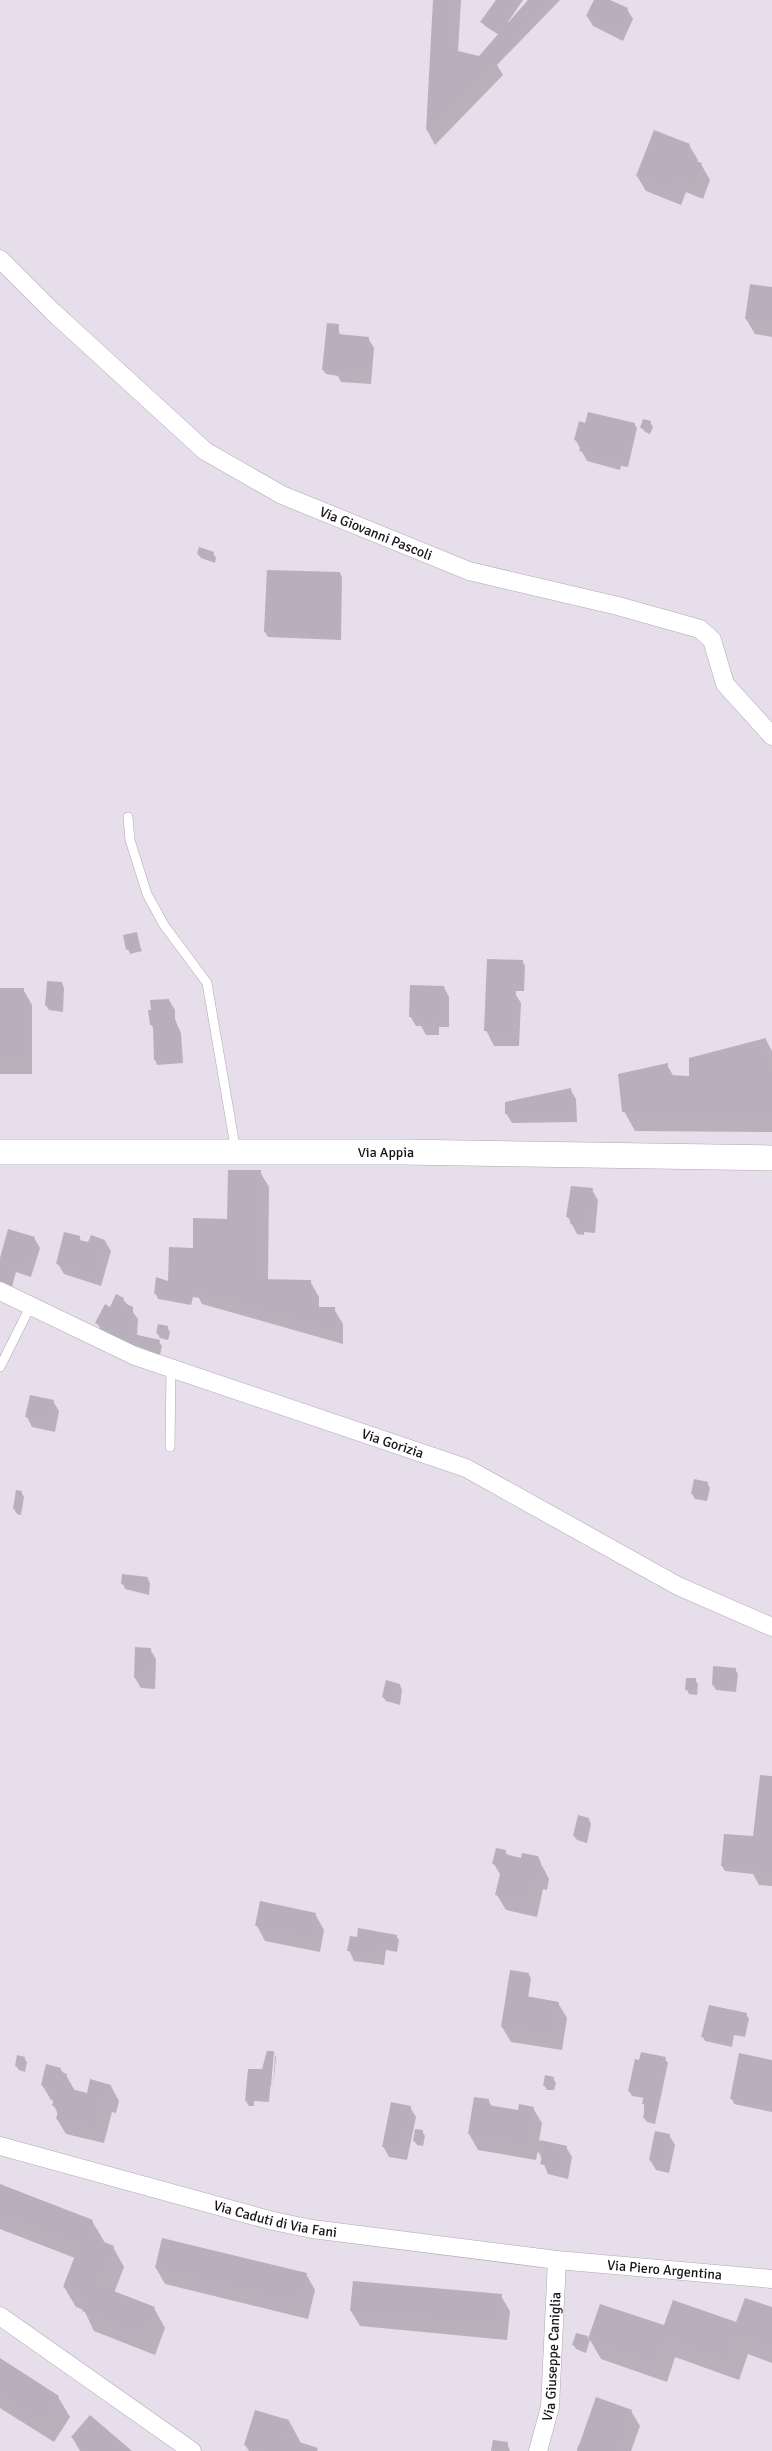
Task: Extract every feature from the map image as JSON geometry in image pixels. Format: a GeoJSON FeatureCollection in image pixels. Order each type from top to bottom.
{"type":"FeatureCollection","features":[{"type":"Feature","properties":{"kind":"main road","name":"Via Appia"},"geometry":{"type":"LineString","coordinates":[[0,1152],[403,1152],[772,1158]]}},
{"type":"Feature","properties":{"kind":"street","name":"Via Giovanni Pascoli"},"geometry":{"type":"LineString","coordinates":[[0,259],[53,312],[205,451],[282,495],[469,571],[618,606],[700,629],[712,640],[725,684],[772,736]]}},
{"type":"Feature","properties":{"kind":"street","name":"Via Gorizia"},"geometry":{"type":"LineString","coordinates":[[0,1291],[135,1356],[466,1468],[678,1586],[772,1626]]}},
{"type":"Feature","properties":{"kind":"street","name":"Via Caduti di Via Fani"},"geometry":{"type":"LineString","coordinates":[[0,2146],[273,2221],[349,2235],[557,2260]]}},
{"type":"Feature","properties":{"kind":"street","name":"Via Piero Argentina"},"geometry":{"type":"LineString","coordinates":[[557,2260],[772,2278]]}},
{"type":"Feature","properties":{"kind":"street","name":"Via Giuseppe Caniglia"},"geometry":{"type":"LineString","coordinates":[[538,2451],[550,2407],[557,2260]]}},
{"type":"Feature","properties":{"kind":"street"},"geometry":{"type":"LineString","coordinates":[[0,2316],[192,2451]]}},
{"type":"Feature","properties":{"kind":"lane"},"geometry":{"type":"LineString","coordinates":[[128,817],[130,840],[147,894],[164,925],[207,983],[236,1152]]}},
{"type":"Feature","properties":{"kind":"lane"},"geometry":{"type":"LineString","coordinates":[[0,1366],[31,1305]]}},
{"type":"Feature","properties":{"kind":"lane"},"geometry":{"type":"LineString","coordinates":[[170,1446],[171,1368]]}},
{"type":"Feature","properties":{"kind":"building"},"geometry":{"type":"Polygon","coordinates":[[[433,0],[452,0],[450,49],[479,56],[528,0],[554,0],[426,131],[433,0]]]}},
{"type":"Feature","properties":{"kind":"building"},"geometry":{"type":"Polygon","coordinates":[[[496,0],[518,0],[496,31],[480,22],[496,0]]]}},
{"type":"Feature","properties":{"kind":"building"},"geometry":{"type":"Polygon","coordinates":[[[594,0],[610,0],[628,8],[617,31],[586,16],[594,0]]]}},
{"type":"Feature","properties":{"kind":"building"},"geometry":{"type":"Polygon","coordinates":[[[654,130],[690,144],[685,157],[702,163],[694,184],[678,178],[673,190],[636,176],[654,130]]]}},
{"type":"Feature","properties":{"kind":"building"},"geometry":{"type":"Polygon","coordinates":[[[750,284],[772,287],[772,323],[745,319],[750,284]]]}},
{"type":"Feature","properties":{"kind":"building"},"geometry":{"type":"Polygon","coordinates":[[[327,323],[339,324],[338,334],[369,337],[366,375],[322,370],[327,323]]]}},
{"type":"Feature","properties":{"kind":"building"},"geometry":{"type":"Polygon","coordinates":[[[588,412],[635,423],[626,462],[579,451],[582,442],[574,440],[579,421],[585,423],[588,412]]]}},
{"type":"Feature","properties":{"kind":"building"},"geometry":{"type":"Polygon","coordinates":[[[643,419],[651,421],[648,430],[640,428],[643,419]]]}},
{"type":"Feature","properties":{"kind":"building"},"geometry":{"type":"Polygon","coordinates":[[[199,547],[214,552],[212,559],[197,554],[199,547]]]}},
{"type":"Feature","properties":{"kind":"building"},"geometry":{"type":"Polygon","coordinates":[[[267,570],[340,572],[339,636],[264,632],[267,570]]]}},
{"type":"Feature","properties":{"kind":"building"},"geometry":{"type":"Polygon","coordinates":[[[137,932],[140,946],[126,950],[123,935],[137,932]]]}},
{"type":"Feature","properties":{"kind":"building"},"geometry":{"type":"Polygon","coordinates":[[[487,959],[523,960],[522,986],[513,986],[511,1032],[484,1031],[487,959]]]}},
{"type":"Feature","properties":{"kind":"building"},"geometry":{"type":"Polygon","coordinates":[[[47,981],[62,982],[61,1007],[45,1006],[47,981]]]}},
{"type":"Feature","properties":{"kind":"building"},"geometry":{"type":"Polygon","coordinates":[[[410,985],[444,986],[444,1017],[434,1017],[434,1025],[419,1025],[419,1017],[409,1017],[410,985]]]}},
{"type":"Feature","properties":{"kind":"building"},"geometry":{"type":"Polygon","coordinates":[[[0,988],[24,988],[24,1059],[0,1059],[0,988]]]}},
{"type":"Feature","properties":{"kind":"building"},"geometry":{"type":"Polygon","coordinates":[[[169,999],[170,1008],[176,1021],[181,1059],[154,1060],[153,1025],[150,1025],[148,1010],[151,1010],[150,1000],[169,999]]]}},
{"type":"Feature","properties":{"kind":"building"},"geometry":{"type":"Polygon","coordinates":[[[766,1038],[767,1066],[772,1067],[772,1113],[622,1112],[618,1074],[668,1063],[668,1075],[689,1076],[689,1058],[766,1038]]]}},
{"type":"Feature","properties":{"kind":"building"},"geometry":{"type":"Polygon","coordinates":[[[571,1088],[572,1112],[505,1114],[505,1102],[571,1088]]]}},
{"type":"Feature","properties":{"kind":"building"},"geometry":{"type":"Polygon","coordinates":[[[228,1170],[261,1170],[259,1279],[311,1280],[311,1307],[335,1307],[335,1330],[192,1289],[188,1301],[154,1294],[156,1277],[168,1281],[169,1247],[193,1248],[193,1218],[227,1219],[228,1170]]]}},
{"type":"Feature","properties":{"kind":"building"},"geometry":{"type":"Polygon","coordinates":[[[571,1186],[593,1188],[589,1223],[579,1222],[579,1225],[570,1224],[571,1218],[566,1217],[571,1186]]]}},
{"type":"Feature","properties":{"kind":"building"},"geometry":{"type":"Polygon","coordinates":[[[8,1229],[35,1237],[26,1267],[15,1264],[9,1283],[0,1279],[0,1258],[8,1229]]]}},
{"type":"Feature","properties":{"kind":"building"},"geometry":{"type":"Polygon","coordinates":[[[64,1232],[80,1236],[79,1240],[88,1242],[91,1235],[105,1240],[96,1276],[56,1264],[64,1232]]]}},
{"type":"Feature","properties":{"kind":"building"},"geometry":{"type":"Polygon","coordinates":[[[116,1294],[124,1298],[122,1302],[133,1307],[133,1334],[160,1340],[157,1352],[95,1323],[105,1304],[110,1307],[116,1294]]]}},
{"type":"Feature","properties":{"kind":"building"},"geometry":{"type":"Polygon","coordinates":[[[158,1324],[168,1326],[166,1336],[156,1333],[158,1324]]]}},
{"type":"Feature","properties":{"kind":"building"},"geometry":{"type":"Polygon","coordinates":[[[30,1395],[54,1400],[50,1422],[25,1417],[30,1395]]]}},
{"type":"Feature","properties":{"kind":"building"},"geometry":{"type":"Polygon","coordinates":[[[694,1479],[708,1482],[705,1497],[691,1494],[694,1479]]]}},
{"type":"Feature","properties":{"kind":"building"},"geometry":{"type":"Polygon","coordinates":[[[16,1490],[22,1491],[18,1510],[13,1509],[16,1490]]]}},
{"type":"Feature","properties":{"kind":"building"},"geometry":{"type":"Polygon","coordinates":[[[122,1574],[148,1577],[146,1590],[121,1584],[122,1574]]]}},
{"type":"Feature","properties":{"kind":"building"},"geometry":{"type":"Polygon","coordinates":[[[135,1647],[151,1648],[150,1679],[134,1678],[135,1647]]]}},
{"type":"Feature","properties":{"kind":"building"},"geometry":{"type":"Polygon","coordinates":[[[713,1666],[736,1668],[734,1688],[712,1685],[713,1666]]]}},
{"type":"Feature","properties":{"kind":"building"},"geometry":{"type":"Polygon","coordinates":[[[686,1678],[696,1678],[695,1691],[685,1690],[686,1678]]]}},
{"type":"Feature","properties":{"kind":"building"},"geometry":{"type":"Polygon","coordinates":[[[386,1680],[400,1684],[397,1701],[382,1697],[386,1680]]]}},
{"type":"Feature","properties":{"kind":"building"},"geometry":{"type":"Polygon","coordinates":[[[760,1775],[772,1776],[772,1872],[721,1866],[724,1834],[753,1836],[760,1775]]]}},
{"type":"Feature","properties":{"kind":"building"},"geometry":{"type":"Polygon","coordinates":[[[578,1815],[589,1818],[584,1839],[573,1836],[578,1815]]]}},
{"type":"Feature","properties":{"kind":"building"},"geometry":{"type":"Polygon","coordinates":[[[496,1848],[506,1850],[505,1854],[521,1858],[522,1853],[538,1856],[541,1863],[539,1875],[535,1874],[529,1903],[495,1895],[502,1866],[492,1864],[496,1848]]]}},
{"type":"Feature","properties":{"kind":"building"},"geometry":{"type":"Polygon","coordinates":[[[260,1901],[316,1913],[312,1937],[255,1926],[260,1901]]]}},
{"type":"Feature","properties":{"kind":"building"},"geometry":{"type":"Polygon","coordinates":[[[358,1928],[397,1935],[395,1948],[381,1945],[379,1955],[347,1951],[350,1936],[357,1937],[358,1928]]]}},
{"type":"Feature","properties":{"kind":"building"},"geometry":{"type":"Polygon","coordinates":[[[510,1970],[529,1973],[526,1996],[559,2002],[553,2035],[501,2027],[510,1970]]]}},
{"type":"Feature","properties":{"kind":"building"},"geometry":{"type":"Polygon","coordinates":[[[709,2005],[747,2013],[743,2033],[732,2030],[730,2043],[701,2037],[709,2005]]]}},
{"type":"Feature","properties":{"kind":"building"},"geometry":{"type":"Polygon","coordinates":[[[267,2051],[274,2051],[271,2086],[268,2085],[267,2098],[252,2097],[252,2102],[245,2101],[248,2069],[262,2069],[267,2051]]]}},
{"type":"Feature","properties":{"kind":"building"},"geometry":{"type":"Polygon","coordinates":[[[641,2052],[666,2057],[653,2120],[643,2118],[646,2105],[642,2104],[644,2095],[628,2091],[635,2059],[639,2060],[641,2052]]]}},
{"type":"Feature","properties":{"kind":"building"},"geometry":{"type":"Polygon","coordinates":[[[739,2053],[772,2060],[772,2108],[730,2099],[739,2053]]]}},
{"type":"Feature","properties":{"kind":"building"},"geometry":{"type":"Polygon","coordinates":[[[17,2055],[25,2057],[23,2067],[15,2066],[17,2055]]]}},
{"type":"Feature","properties":{"kind":"building"},"geometry":{"type":"Polygon","coordinates":[[[46,2064],[61,2068],[60,2072],[67,2074],[64,2087],[87,2093],[90,2079],[111,2085],[108,2098],[103,2097],[95,2129],[56,2119],[59,2107],[52,2106],[56,2089],[41,2085],[46,2064]]]}},
{"type":"Feature","properties":{"kind":"building"},"geometry":{"type":"Polygon","coordinates":[[[545,2075],[554,2077],[552,2086],[543,2086],[545,2075]]]}},
{"type":"Feature","properties":{"kind":"building"},"geometry":{"type":"Polygon","coordinates":[[[474,2097],[489,2099],[488,2105],[518,2110],[519,2104],[534,2107],[528,2145],[468,2134],[474,2097]]]}},
{"type":"Feature","properties":{"kind":"building"},"geometry":{"type":"Polygon","coordinates":[[[391,2102],[411,2106],[402,2151],[382,2147],[391,2102]]]}},
{"type":"Feature","properties":{"kind":"building"},"geometry":{"type":"Polygon","coordinates":[[[415,2129],[423,2130],[421,2142],[413,2141],[415,2129]]]}},
{"type":"Feature","properties":{"kind":"building"},"geometry":{"type":"Polygon","coordinates":[[[655,2131],[670,2134],[664,2163],[649,2160],[655,2131]]]}},
{"type":"Feature","properties":{"kind":"building"},"geometry":{"type":"Polygon","coordinates":[[[540,2140],[567,2146],[562,2169],[540,2164],[543,2154],[537,2152],[540,2140]]]}},
{"type":"Feature","properties":{"kind":"building"},"geometry":{"type":"Polygon","coordinates":[[[0,2184],[93,2220],[87,2235],[114,2246],[98,2285],[155,2307],[143,2335],[82,2311],[87,2296],[63,2287],[79,2245],[0,2214],[0,2184]]]}},
{"type":"Feature","properties":{"kind":"building"},"geometry":{"type":"Polygon","coordinates":[[[162,2238],[307,2273],[299,2304],[155,2268],[162,2238]]]}},
{"type":"Feature","properties":{"kind":"building"},"geometry":{"type":"Polygon","coordinates":[[[353,2281],[502,2294],[499,2325],[350,2311],[353,2281]]]}},
{"type":"Feature","properties":{"kind":"building"},"geometry":{"type":"Polygon","coordinates":[[[745,2298],[772,2307],[772,2348],[736,2335],[727,2360],[664,2338],[655,2363],[588,2339],[600,2304],[664,2325],[673,2300],[736,2322],[745,2298]]]}},
{"type":"Feature","properties":{"kind":"building"},"geometry":{"type":"Polygon","coordinates":[[[576,2333],[588,2336],[584,2349],[572,2345],[576,2333]]]}},
{"type":"Feature","properties":{"kind":"building"},"geometry":{"type":"Polygon","coordinates":[[[0,2358],[59,2396],[42,2423],[0,2396],[0,2358]]]}},
{"type":"Feature","properties":{"kind":"building"},"geometry":{"type":"Polygon","coordinates":[[[596,2397],[632,2410],[617,2451],[577,2451],[596,2397]]]}},
{"type":"Feature","properties":{"kind":"building"},"geometry":{"type":"Polygon","coordinates":[[[255,2410],[289,2420],[284,2437],[318,2448],[317,2451],[263,2451],[244,2445],[255,2410]]]}},
{"type":"Feature","properties":{"kind":"building"},"geometry":{"type":"Polygon","coordinates":[[[90,2415],[132,2451],[87,2451],[71,2437],[90,2415]]]}},
{"type":"Feature","properties":{"kind":"building"},"geometry":{"type":"Polygon","coordinates":[[[493,2440],[508,2442],[507,2449],[491,2451],[493,2440]]]}}]}
